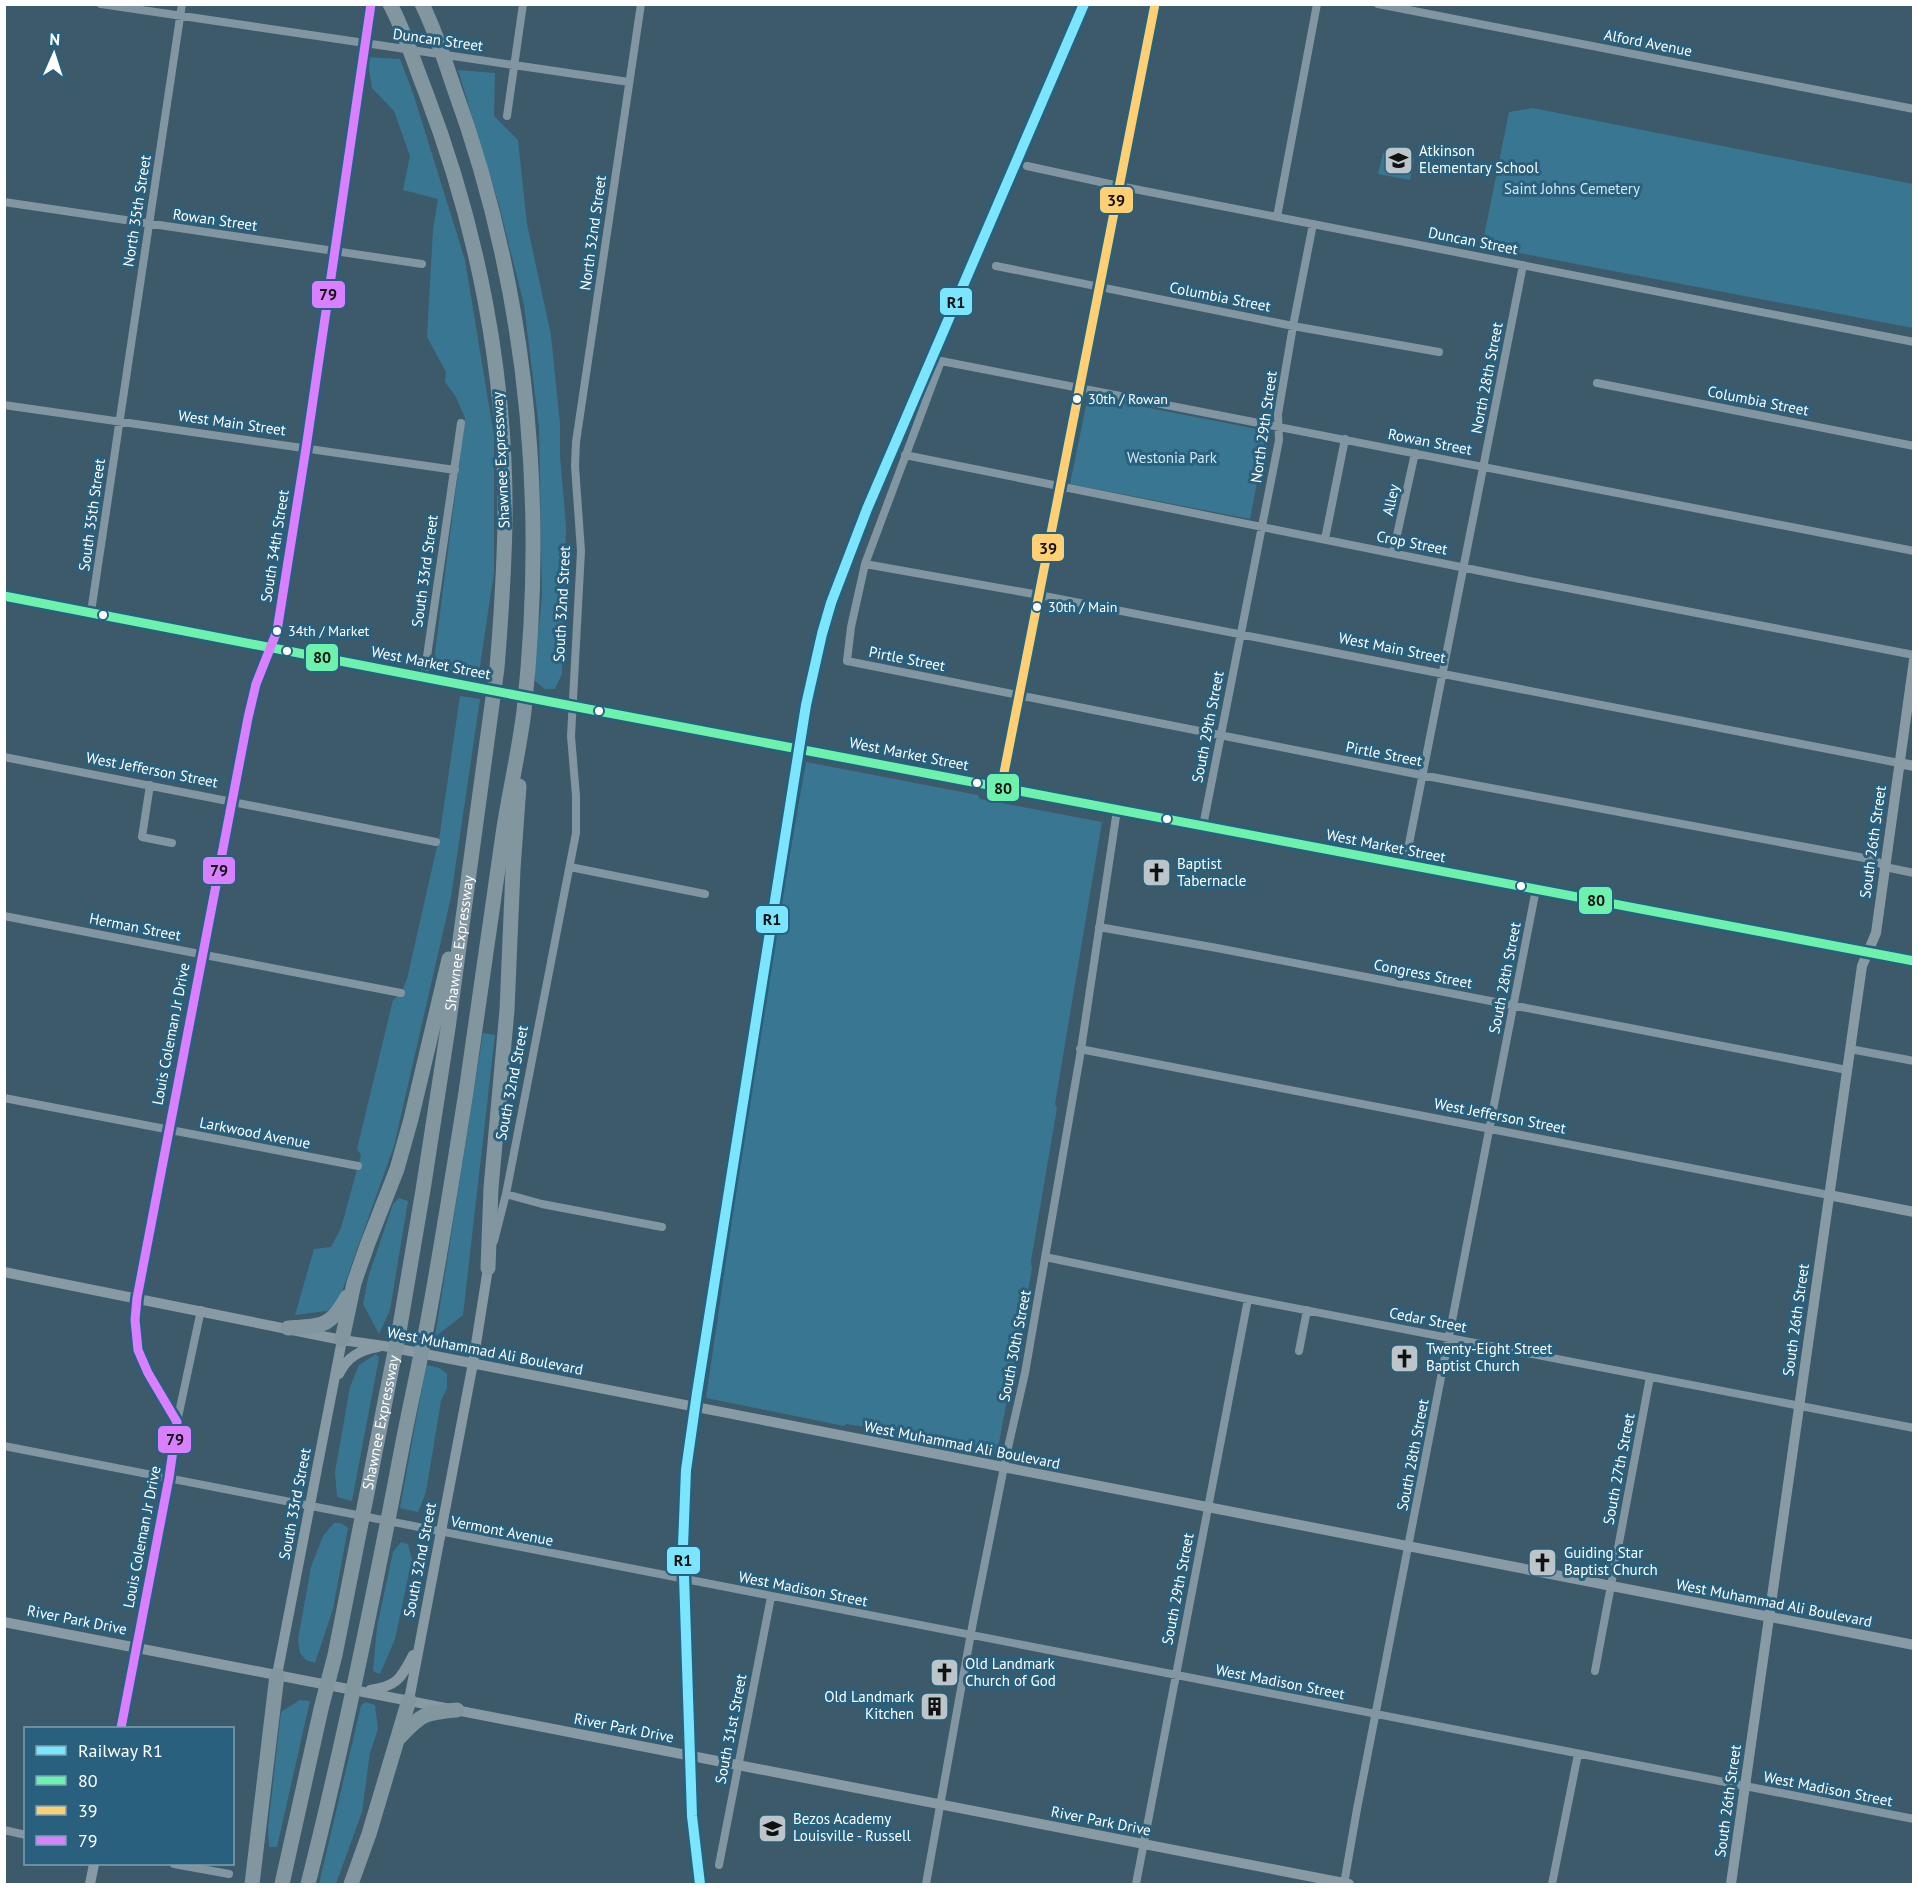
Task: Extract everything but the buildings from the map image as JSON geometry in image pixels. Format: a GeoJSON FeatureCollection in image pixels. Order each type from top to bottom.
{"type":"FeatureCollection","features":[{"type":"Feature","properties":{"kind":"highway","name":"Shawnee Expressway"},"geometry":{"type":"LineString","coordinates":[[282,1884],[335,1655],[400,1326],[442,1071],[497,668],[501,610],[505,523],[504,468],[494,361],[483,291],[462,201],[441,131],[390,4]]}},
{"type":"Feature","properties":{"kind":"highway","name":"Shawnee Expressway"},"geometry":{"type":"LineString","coordinates":[[308,1884],[358,1666],[427,1327],[478,1016],[502,836],[523,714],[532,582],[534,532],[529,428],[525,381],[515,315],[501,243],[482,170],[448,70],[422,4]]}},
{"type":"Feature","properties":{"kind":"highway"},"geometry":{"type":"LineString","coordinates":[[488,1268],[491,1188],[507,1010],[523,714]]}},
{"type":"Feature","properties":{"kind":"highway"},"geometry":{"type":"LineString","coordinates":[[342,1340],[354,1283],[397,1169],[411,1119],[471,862]]}},
{"type":"Feature","properties":{"kind":"highway"},"geometry":{"type":"LineString","coordinates":[[288,1328],[319,1326],[330,1322],[340,1310],[354,1283]]}},
{"type":"Feature","properties":{"kind":"highway"},"geometry":{"type":"LineString","coordinates":[[252,1884],[277,1675]]}},
{"type":"Feature","properties":{"kind":"highway"},"geometry":{"type":"LineString","coordinates":[[351,1884],[369,1834],[409,1700]]}},
{"type":"Feature","properties":{"kind":"highway"},"geometry":{"type":"LineString","coordinates":[[398,1739],[417,1719],[423,1716],[457,1710]]}},
{"type":"Feature","properties":{"kind":"street","name":"Duncan Street"},"geometry":{"type":"LineString","coordinates":[[101,4],[629,82]]}},
{"type":"Feature","properties":{"kind":"street","name":"North 35th Street"},"geometry":{"type":"LineString","coordinates":[[119,421],[182,4]]}},
{"type":"Feature","properties":{"kind":"street","name":"South 34th Street"},"geometry":{"type":"LineString","coordinates":[[271,647],[276,631],[306,448],[372,4]]}},
{"type":"Feature","properties":{"kind":"street"},"geometry":{"type":"LineString","coordinates":[[507,117],[523,4]]}},
{"type":"Feature","properties":{"kind":"street","name":"North 32nd Street"},"geometry":{"type":"LineString","coordinates":[[575,466],[578,430],[641,4]]}},
{"type":"Feature","properties":{"kind":"street"},"geometry":{"type":"LineString","coordinates":[[1001,788],[1155,4]]}},
{"type":"Feature","properties":{"kind":"street"},"geometry":{"type":"LineString","coordinates":[[1277,217],[1317,4]]}},
{"type":"Feature","properties":{"kind":"street","name":"Alford Avenue"},"geometry":{"type":"LineString","coordinates":[[1378,4],[1415,8],[1914,109]]}},
{"type":"Feature","properties":{"kind":"street","name":"Duncan Street"},"geometry":{"type":"LineString","coordinates":[[1028,166],[1119,186],[1914,342]]}},
{"type":"Feature","properties":{"kind":"street","name":"Rowan Street"},"geometry":{"type":"LineString","coordinates":[[4,202],[422,264]]}},
{"type":"Feature","properties":{"kind":"street","name":"North 29th Street"},"geometry":{"type":"LineString","coordinates":[[1240,634],[1279,440],[1278,414],[1313,224]]}},
{"type":"Feature","properties":{"kind":"street","name":"North 28th Street"},"geometry":{"type":"LineString","coordinates":[[1442,673],[1523,265]]}},
{"type":"Feature","properties":{"kind":"street","name":"Columbia Street"},"geometry":{"type":"LineString","coordinates":[[996,266],[1293,326],[1439,352]]}},
{"type":"Feature","properties":{"kind":"street","name":"Rowan Street"},"geometry":{"type":"LineString","coordinates":[[905,455],[941,361],[1914,550]]}},
{"type":"Feature","properties":{"kind":"street","name":"Columbia Street"},"geometry":{"type":"LineString","coordinates":[[1597,383],[1914,446]]}},
{"type":"Feature","properties":{"kind":"street","name":"West Main Street"},"geometry":{"type":"LineString","coordinates":[[4,405],[455,470]]}},
{"type":"Feature","properties":{"kind":"street","name":"South 35th Street"},"geometry":{"type":"LineString","coordinates":[[91,612],[119,421]]}},
{"type":"Feature","properties":{"kind":"street","name":"South 33rd Street"},"geometry":{"type":"LineString","coordinates":[[424,677],[461,423]]}},
{"type":"Feature","properties":{"kind":"street"},"geometry":{"type":"LineString","coordinates":[[1325,539],[1345,439]]}},
{"type":"Feature","properties":{"kind":"street","name":"Alley"},"geometry":{"type":"LineString","coordinates":[[1393,553],[1415,453]]}},
{"type":"Feature","properties":{"kind":"street"},"geometry":{"type":"LineString","coordinates":[[865,564],[905,455]]}},
{"type":"Feature","properties":{"kind":"street","name":"Crop Street"},"geometry":{"type":"LineString","coordinates":[[905,455],[1914,655]]}},
{"type":"Feature","properties":{"kind":"street","name":"South 32nd Street"},"geometry":{"type":"LineString","coordinates":[[409,1700],[473,1363],[488,1268],[506,1194],[576,832],[576,796],[571,736],[581,551],[575,466]]}},
{"type":"Feature","properties":{"kind":"street","name":"West Main Street"},"geometry":{"type":"LineString","coordinates":[[865,564],[1039,594],[1914,765]]}},
{"type":"Feature","properties":{"kind":"street","name":"Pirtle Street"},"geometry":{"type":"LineString","coordinates":[[865,564],[851,627],[847,661],[1421,775],[1875,860],[1885,867],[1914,873]]}},
{"type":"Feature","properties":{"kind":"street","name":"West Market Street"},"geometry":{"type":"LineString","coordinates":[[4,596],[1914,961]]}},
{"type":"Feature","properties":{"kind":"street","name":"South 29th Street"},"geometry":{"type":"LineString","coordinates":[[1203,826],[1240,634]]}},
{"type":"Feature","properties":{"kind":"street","name":"Louis Coleman Jr Drive"},"geometry":{"type":"LineString","coordinates":[[177,1422],[148,1373],[138,1350],[135,1320],[137,1298],[256,684],[271,647]]}},
{"type":"Feature","properties":{"kind":"street","name":"South 26th Street"},"geometry":{"type":"LineString","coordinates":[[1731,1884],[1862,966],[1876,933],[1914,660]]}},
{"type":"Feature","properties":{"kind":"street"},"geometry":{"type":"LineString","coordinates":[[1405,864],[1442,673]]}},
{"type":"Feature","properties":{"kind":"street","name":"West Jefferson Street"},"geometry":{"type":"LineString","coordinates":[[4,757],[436,842]]}},
{"type":"Feature","properties":{"kind":"street"},"geometry":{"type":"LineString","coordinates":[[150,785],[142,837],[172,843]]}},
{"type":"Feature","properties":{"kind":"street","name":"South 30th Street"},"geometry":{"type":"LineString","coordinates":[[926,1884],[971,1636],[1025,1373],[1080,1049],[1117,810]]}},
{"type":"Feature","properties":{"kind":"street"},"geometry":{"type":"LineString","coordinates":[[570,867],[705,894]]}},
{"type":"Feature","properties":{"kind":"street","name":"South 28th Street"},"geometry":{"type":"LineString","coordinates":[[1346,1884],[1376,1715],[1536,889]]}},
{"type":"Feature","properties":{"kind":"street","name":"Herman Street"},"geometry":{"type":"LineString","coordinates":[[4,916],[401,993]]}},
{"type":"Feature","properties":{"kind":"street","name":"Congress Street"},"geometry":{"type":"LineString","coordinates":[[1099,927],[1847,1070]]}},
{"type":"Feature","properties":{"kind":"street"},"geometry":{"type":"LineString","coordinates":[[1850,1048],[1914,1061]]}},
{"type":"Feature","properties":{"kind":"street","name":"West Jefferson Street"},"geometry":{"type":"LineString","coordinates":[[1080,1049],[1914,1212]]}},
{"type":"Feature","properties":{"kind":"street","name":"Larkwood Avenue"},"geometry":{"type":"LineString","coordinates":[[4,1098],[358,1166]]}},
{"type":"Feature","properties":{"kind":"street"},"geometry":{"type":"LineString","coordinates":[[506,1194],[542,1204],[662,1227]]}},
{"type":"Feature","properties":{"kind":"street","name":"Cedar Street"},"geometry":{"type":"LineString","coordinates":[[1045,1257],[1248,1299],[1914,1428]]}},
{"type":"Feature","properties":{"kind":"street","name":"West Muhammad Ali Boulevard"},"geometry":{"type":"LineString","coordinates":[[4,1272],[342,1340],[473,1363],[1914,1645]]}},
{"type":"Feature","properties":{"kind":"street","name":"South 29th Street"},"geometry":{"type":"LineString","coordinates":[[1136,1884],[1248,1299]]}},
{"type":"Feature","properties":{"kind":"street","name":"Louis Coleman Jr Drive"},"geometry":{"type":"LineString","coordinates":[[121,1727],[169,1478],[177,1422],[201,1310]]}},
{"type":"Feature","properties":{"kind":"street"},"geometry":{"type":"LineString","coordinates":[[1299,1351],[1307,1310]]}},
{"type":"Feature","properties":{"kind":"street","name":"South 33rd Street"},"geometry":{"type":"LineString","coordinates":[[277,1675],[342,1340]]}},
{"type":"Feature","properties":{"kind":"street"},"geometry":{"type":"LineString","coordinates":[[335,1382],[342,1367],[350,1358],[368,1349],[384,1346]]}},
{"type":"Feature","properties":{"kind":"street","name":"South 27th Street"},"geometry":{"type":"LineString","coordinates":[[1594,1671],[1650,1377]]}},
{"type":"Feature","properties":{"kind":"street","name":"Vermont Avenue"},"geometry":{"type":"LineString","coordinates":[[4,1446],[642,1572]]}},
{"type":"Feature","properties":{"kind":"street","name":"West Madison Street"},"geometry":{"type":"LineString","coordinates":[[642,1572],[1914,1819]]}},
{"type":"Feature","properties":{"kind":"street","name":"South 31st Street"},"geometry":{"type":"LineString","coordinates":[[719,1865],[771,1597]]}},
{"type":"Feature","properties":{"kind":"street","name":"River Park Drive"},"geometry":{"type":"LineString","coordinates":[[4,1622],[364,1690],[1346,1884]]}},
{"type":"Feature","properties":{"kind":"street"},"geometry":{"type":"LineString","coordinates":[[364,1690],[388,1686],[399,1680],[419,1645]]}},
{"type":"Feature","properties":{"kind":"street"},"geometry":{"type":"LineString","coordinates":[[1552,1884],[1578,1754]]}},
{"type":"Feature","properties":{"kind":"street"},"geometry":{"type":"LineString","coordinates":[[4,1830],[24,1834]]}},
{"type":"Feature","properties":{"kind":"street"},"geometry":{"type":"LineString","coordinates":[[90,1884],[94,1865]]}},
{"type":"Feature","properties":{"kind":"street"},"geometry":{"type":"LineString","coordinates":[[184,1865],[230,1874]]}},
{"type":"Feature","properties":{"kind":"green space"},"geometry":{"type":"Polygon","coordinates":[[[367,57],[400,59],[413,93],[465,260],[494,436],[494,572],[479,673],[433,668],[465,418],[456,397],[445,382],[446,372],[427,337],[433,229],[438,199],[403,190],[410,156],[394,111],[372,88],[367,57]]]}},
{"type":"Feature","properties":{"kind":"green space"},"geometry":{"type":"Polygon","coordinates":[[[458,70],[495,73],[494,116],[518,140],[527,224],[551,335],[560,424],[560,456],[566,526],[562,674],[555,689],[545,689],[535,681],[542,596],[539,427],[524,305],[499,205],[458,70]]]}},
{"type":"Feature","properties":{"kind":"green space","name":"Saint Johns Cemetery"},"geometry":{"type":"Polygon","coordinates":[[[1533,108],[1913,184],[1913,328],[1482,246],[1509,112],[1533,108]]]}},
{"type":"Feature","properties":{"kind":"green space"},"geometry":{"type":"Polygon","coordinates":[[[1383,153],[1414,159],[1410,180],[1378,174],[1383,153]]]}},
{"type":"Feature","properties":{"kind":"green space","name":"Westonia Park"},"geometry":{"type":"Polygon","coordinates":[[[1088,396],[1267,431],[1250,519],[1070,484],[1088,396]]]}},
{"type":"Feature","properties":{"kind":"green space"},"geometry":{"type":"Polygon","coordinates":[[[460,696],[480,699],[451,897],[394,1146],[339,1300],[327,1311],[295,1315],[314,1249],[331,1247],[341,1228],[361,1155],[357,1149],[393,1000],[401,993],[407,979],[440,833],[460,696]]]}},
{"type":"Feature","properties":{"kind":"green space"},"geometry":{"type":"Polygon","coordinates":[[[806,762],[978,795],[980,799],[1102,822],[1055,1104],[1057,1108],[1031,1261],[1032,1269],[997,1453],[993,1455],[874,1431],[870,1428],[847,1424],[844,1426],[706,1398],[762,1014],[806,762]]]}},
{"type":"Feature","properties":{"kind":"green space"},"geometry":{"type":"Polygon","coordinates":[[[483,1033],[495,1035],[463,1315],[435,1337],[483,1033]]]}},
{"type":"Feature","properties":{"kind":"green space"},"geometry":{"type":"Polygon","coordinates":[[[399,1198],[408,1201],[390,1310],[379,1334],[363,1304],[368,1278],[393,1204],[399,1198]]]}},
{"type":"Feature","properties":{"kind":"green space"},"geometry":{"type":"Polygon","coordinates":[[[376,1354],[379,1358],[352,1501],[337,1497],[335,1472],[350,1387],[359,1365],[376,1354]]]}},
{"type":"Feature","properties":{"kind":"green space"},"geometry":{"type":"Polygon","coordinates":[[[426,1365],[440,1368],[447,1374],[447,1388],[441,1401],[426,1492],[418,1512],[400,1508],[426,1365]]]}},
{"type":"Feature","properties":{"kind":"green space"},"geometry":{"type":"Polygon","coordinates":[[[334,1523],[341,1523],[348,1528],[333,1609],[315,1663],[306,1660],[300,1653],[298,1640],[311,1567],[323,1536],[334,1523]]]}},
{"type":"Feature","properties":{"kind":"green space"},"geometry":{"type":"Polygon","coordinates":[[[401,1542],[408,1544],[412,1559],[395,1639],[380,1674],[373,1671],[377,1627],[393,1552],[401,1542]]]}},
{"type":"Feature","properties":{"kind":"green space"},"geometry":{"type":"Polygon","coordinates":[[[300,1700],[310,1701],[277,1847],[269,1847],[268,1828],[281,1712],[300,1700]]]}},
{"type":"Feature","properties":{"kind":"green space"},"geometry":{"type":"Polygon","coordinates":[[[365,1702],[375,1705],[378,1729],[370,1753],[362,1812],[336,1884],[319,1884],[361,1706],[365,1702]]]}},
{"type":"Feature","properties":{"kind":"rail line","name":"R1"},"geometry":{"type":"LineString","coordinates":[[700,1884],[692,1816],[683,1546],[686,1470],[806,705],[831,603],[867,509],[1084,4]]}},
{"type":"Feature","properties":{"kind":"transit line","name":"79"},"geometry":{"type":"LineString","coordinates":[[121,1727],[169,1478],[177,1422],[148,1373],[138,1350],[135,1320],[137,1298],[248,718],[256,684],[277,631],[371,4]]}},
{"type":"Feature","properties":{"kind":"transit line","name":"39"},"geometry":{"type":"LineString","coordinates":[[1001,788],[1155,4]]}},
{"type":"Feature","properties":{"kind":"transit line","name":"80"},"geometry":{"type":"LineString","coordinates":[[4,596],[1914,961]]}},
{"type":"Feature","properties":{"kind":"place","name":"Atkinson Elementary School"},"geometry":{"type":"Point","coordinates":[1398,160]}},
{"type":"Feature","properties":{"kind":"place","name":"30th / Rowan"},"geometry":{"type":"Point","coordinates":[1077,399]}},
{"type":"Feature","properties":{"kind":"place","name":"30th / Main"},"geometry":{"type":"Point","coordinates":[1037,607]}},
{"type":"Feature","properties":{"kind":"place","name":"34th / Market"},"geometry":{"type":"Point","coordinates":[277,631]}},
{"type":"Feature","properties":{"kind":"place","name":"Baptist Tabernacle"},"geometry":{"type":"Point","coordinates":[1156,873]}},
{"type":"Feature","properties":{"kind":"place","name":"Twenty-Eight Street Baptist Church"},"geometry":{"type":"Point","coordinates":[1405,1358]}},
{"type":"Feature","properties":{"kind":"place","name":"Guiding Star Baptist Church"},"geometry":{"type":"Point","coordinates":[1543,1562]}},
{"type":"Feature","properties":{"kind":"place","name":"Old Landmark Church of God"},"geometry":{"type":"Point","coordinates":[944,1673]}},
{"type":"Feature","properties":{"kind":"place","name":"Old Landmark Kitchen"},"geometry":{"type":"Point","coordinates":[935,1706]}},
{"type":"Feature","properties":{"kind":"place","name":"Bezos Academy Louisville - Russell"},"geometry":{"type":"Point","coordinates":[772,1828]}}]}
